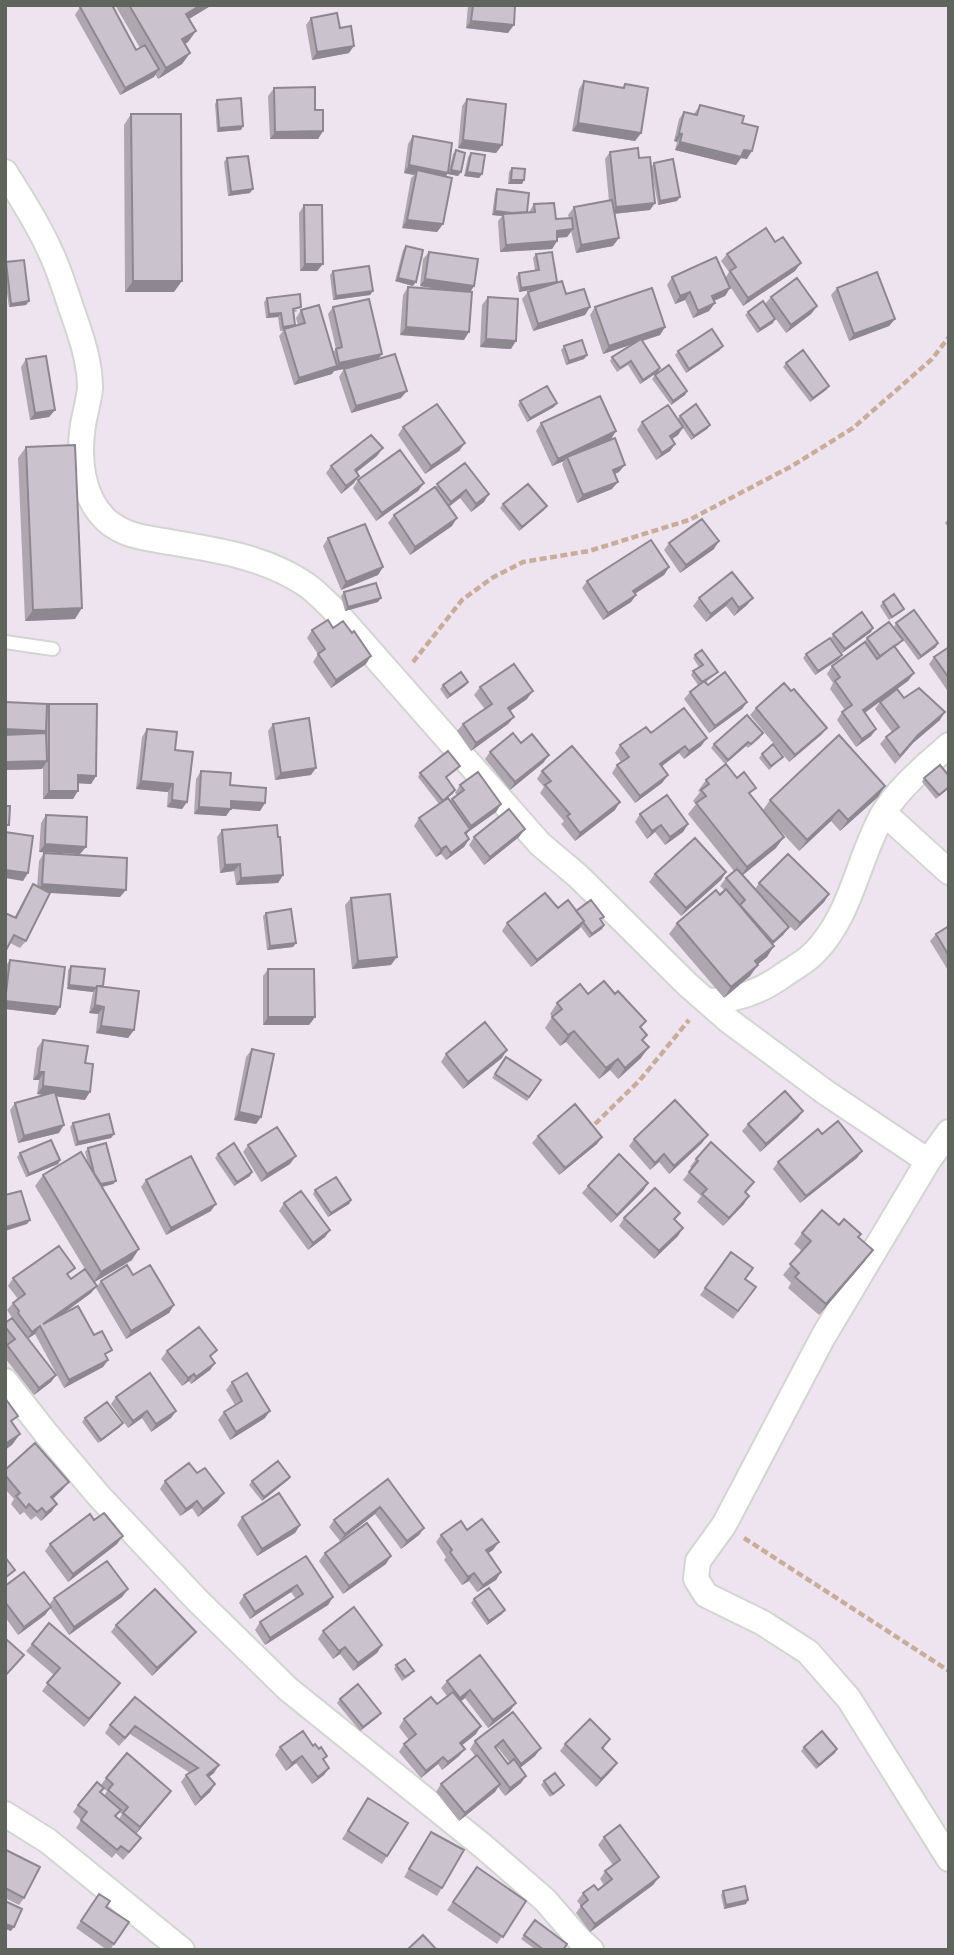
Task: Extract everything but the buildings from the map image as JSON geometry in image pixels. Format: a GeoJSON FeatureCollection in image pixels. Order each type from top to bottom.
{"type":"FeatureCollection","features":[{"type":"Feature","properties":{"kind":"street"},"geometry":{"type":"LineString","coordinates":[[5,172],[36,222],[51,253],[83,342],[90,390],[80,460],[85,484],[105,518],[121,531],[135,536],[246,558],[266,564],[302,582],[334,610],[540,844],[578,876],[688,985],[727,1020],[825,1092],[928,1161]]}},
{"type":"Feature","properties":{"kind":"street"},"geometry":{"type":"LineString","coordinates":[[706,1001],[749,994],[777,980],[815,953],[836,923],[884,813],[897,794],[949,744]]}},
{"type":"Feature","properties":{"kind":"street"},"geometry":{"type":"LineString","coordinates":[[884,813],[949,872]]}},
{"type":"Feature","properties":{"kind":"street"},"geometry":{"type":"LineString","coordinates":[[949,1132],[928,1161],[823,1337],[724,1525],[698,1561],[696,1579],[706,1595],[763,1623],[808,1652],[849,1699],[949,1859]]}},
{"type":"Feature","properties":{"kind":"street"},"geometry":{"type":"LineString","coordinates":[[5,1381],[99,1496],[197,1600],[288,1689],[484,1847],[545,1900],[591,1950]]}},
{"type":"Feature","properties":{"kind":"street"},"geometry":{"type":"LineString","coordinates":[[5,1814],[48,1841],[182,1950]]}},
{"type":"Feature","properties":{"kind":"lane"},"geometry":{"type":"LineString","coordinates":[[5,642],[53,649]]}},
{"type":"Feature","properties":{"kind":"path"},"geometry":{"type":"LineString","coordinates":[[398,682],[462,600],[492,578],[523,562],[589,551],[688,520],[792,466],[853,428],[932,359],[949,337]]}},
{"type":"Feature","properties":{"kind":"path"},"geometry":{"type":"LineString","coordinates":[[595,1125],[640,1080],[706,1001]]}},
{"type":"Feature","properties":{"kind":"path"},"geometry":{"type":"LineString","coordinates":[[724,1525],[949,1671]]}}]}
